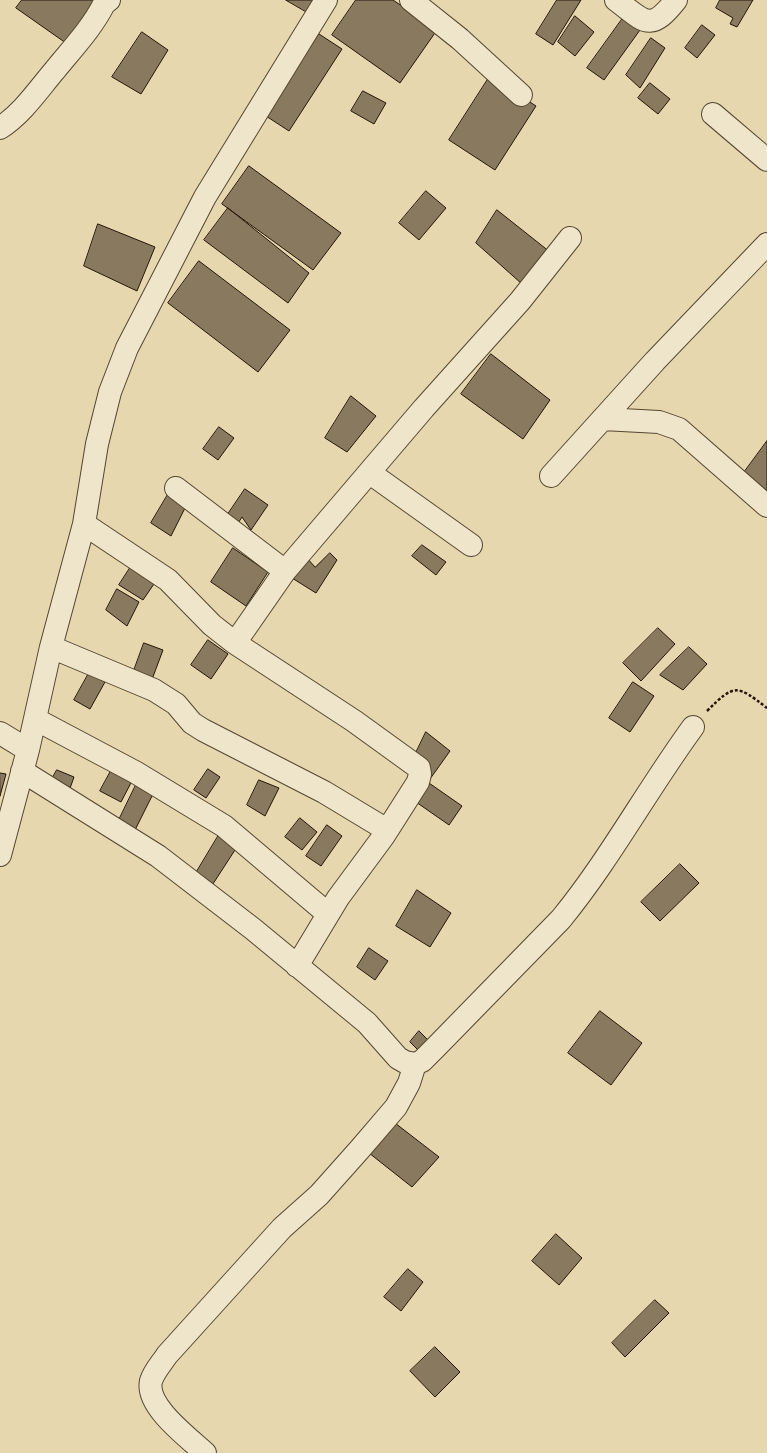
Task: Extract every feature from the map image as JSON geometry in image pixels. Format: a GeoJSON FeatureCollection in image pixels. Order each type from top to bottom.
{"type":"FeatureCollection","features":[{"type":"Feature","properties":{"kind":"street"},"geometry":{"type":"LineString","coordinates":[[0,128],[17,113],[43,84],[73,48],[104,4],[109,0]]}},
{"type":"Feature","properties":{"kind":"street"},"geometry":{"type":"LineString","coordinates":[[1,847],[28,750],[51,647],[84,524],[97,444],[110,392],[127,348],[205,197],[326,0]]}},
{"type":"Feature","properties":{"kind":"street"},"geometry":{"type":"LineString","coordinates":[[411,0],[460,39],[521,95]]}},
{"type":"Feature","properties":{"kind":"street"},"geometry":{"type":"LineString","coordinates":[[616,0],[643,20],[651,21],[658,20],[676,0]]}},
{"type":"Feature","properties":{"kind":"street"},"geometry":{"type":"LineString","coordinates":[[713,114],[767,160]]}},
{"type":"Feature","properties":{"kind":"street"},"geometry":{"type":"LineString","coordinates":[[235,643],[285,571],[424,408],[520,301],[570,238]]}},
{"type":"Feature","properties":{"kind":"street"},"geometry":{"type":"LineString","coordinates":[[551,476],[655,361],[767,244]]}},
{"type":"Feature","properties":{"kind":"street"},"geometry":{"type":"LineString","coordinates":[[603,419],[659,422],[679,429],[767,506]]}},
{"type":"Feature","properties":{"kind":"street"},"geometry":{"type":"LineString","coordinates":[[370,473],[471,545]]}},
{"type":"Feature","properties":{"kind":"street"},"geometry":{"type":"LineString","coordinates":[[176,488],[285,571]]}},
{"type":"Feature","properties":{"kind":"street"},"geometry":{"type":"LineString","coordinates":[[84,524],[168,580],[212,625],[235,643],[354,721],[419,768],[420,774],[418,782],[387,830],[338,898],[297,966]]}},
{"type":"Feature","properties":{"kind":"street"},"geometry":{"type":"LineString","coordinates":[[51,647],[154,690],[176,704],[192,723],[203,730],[324,792],[387,830]]}},
{"type":"Feature","properties":{"kind":"street"},"geometry":{"type":"LineString","coordinates":[[35,719],[135,772],[224,826],[328,914]]}},
{"type":"Feature","properties":{"kind":"street"},"geometry":{"type":"LineString","coordinates":[[22,771],[158,856],[253,929],[367,1023],[398,1058],[405,1062],[415,1064],[422,1060],[436,1047],[561,919],[579,897],[661,771],[693,728]]}},
{"type":"Feature","properties":{"kind":"street"},"geometry":{"type":"LineString","coordinates":[[0,733],[28,750]]}},
{"type":"Feature","properties":{"kind":"street"},"geometry":{"type":"LineString","coordinates":[[205,1453],[162,1412],[151,1392],[151,1382],[154,1374],[167,1355],[282,1228],[318,1195],[396,1107],[409,1084],[415,1064]]}},
{"type":"Feature","properties":{"kind":"path"},"geometry":{"type":"LineString","coordinates":[[693,728],[721,697],[737,689],[745,691],[767,708]]}},
{"type":"Feature","properties":{"kind":"building"},"geometry":{"type":"Polygon","coordinates":[[[22,0],[99,0],[73,48],[16,8],[22,0]]]}},
{"type":"Feature","properties":{"kind":"building"},"geometry":{"type":"Polygon","coordinates":[[[286,0],[314,0],[307,12],[286,0]]]}},
{"type":"Feature","properties":{"kind":"building"},"geometry":{"type":"Polygon","coordinates":[[[356,0],[393,0],[437,30],[400,83],[332,35],[356,0]]]}},
{"type":"Feature","properties":{"kind":"building"},"geometry":{"type":"Polygon","coordinates":[[[557,0],[581,0],[553,45],[536,34],[557,0]]]}},
{"type":"Feature","properties":{"kind":"building"},"geometry":{"type":"Polygon","coordinates":[[[720,0],[753,0],[737,27],[730,24],[733,18],[716,8],[720,0]]]}},
{"type":"Feature","properties":{"kind":"building"},"geometry":{"type":"Polygon","coordinates":[[[575,16],[594,32],[575,56],[558,42],[575,16]]]}},
{"type":"Feature","properties":{"kind":"building"},"geometry":{"type":"Polygon","coordinates":[[[623,18],[640,30],[604,80],[587,68],[623,18]]]}},
{"type":"Feature","properties":{"kind":"building"},"geometry":{"type":"Polygon","coordinates":[[[702,25],[715,35],[697,58],[685,48],[702,25]]]}},
{"type":"Feature","properties":{"kind":"building"},"geometry":{"type":"Polygon","coordinates":[[[142,32],[168,50],[141,94],[112,77],[142,32]]]}},
{"type":"Feature","properties":{"kind":"building"},"geometry":{"type":"Polygon","coordinates":[[[319,34],[342,49],[289,131],[266,116],[319,34]]]}},
{"type":"Feature","properties":{"kind":"building"},"geometry":{"type":"Polygon","coordinates":[[[651,38],[665,48],[640,88],[626,75],[651,38]]]}},
{"type":"Feature","properties":{"kind":"building"},"geometry":{"type":"Polygon","coordinates":[[[490,76],[536,106],[495,170],[449,140],[490,76]]]}},
{"type":"Feature","properties":{"kind":"building"},"geometry":{"type":"Polygon","coordinates":[[[650,83],[670,99],[658,114],[638,98],[650,83]]]}},
{"type":"Feature","properties":{"kind":"building"},"geometry":{"type":"Polygon","coordinates":[[[363,91],[386,103],[374,124],[351,111],[363,91]]]}},
{"type":"Feature","properties":{"kind":"building"},"geometry":{"type":"Polygon","coordinates":[[[249,166],[341,233],[313,270],[222,204],[249,166]]]}},
{"type":"Feature","properties":{"kind":"building"},"geometry":{"type":"Polygon","coordinates":[[[426,191],[446,208],[419,240],[399,223],[426,191]]]}},
{"type":"Feature","properties":{"kind":"building"},"geometry":{"type":"Polygon","coordinates":[[[228,208],[309,273],[288,303],[204,240],[228,208]]]}},
{"type":"Feature","properties":{"kind":"building"},"geometry":{"type":"Polygon","coordinates":[[[497,210],[550,252],[522,284],[476,243],[497,210]]]}},
{"type":"Feature","properties":{"kind":"building"},"geometry":{"type":"Polygon","coordinates":[[[98,224],[155,247],[137,291],[84,266],[98,224]]]}},
{"type":"Feature","properties":{"kind":"building"},"geometry":{"type":"Polygon","coordinates":[[[199,261],[290,330],[258,372],[168,303],[199,261]]]}},
{"type":"Feature","properties":{"kind":"building"},"geometry":{"type":"Polygon","coordinates":[[[491,354],[550,400],[523,439],[461,394],[491,354]]]}},
{"type":"Feature","properties":{"kind":"building"},"geometry":{"type":"Polygon","coordinates":[[[351,396],[376,416],[347,452],[325,438],[351,396]]]}},
{"type":"Feature","properties":{"kind":"building"},"geometry":{"type":"Polygon","coordinates":[[[219,427],[234,438],[218,460],[203,449],[219,427]]]}},
{"type":"Feature","properties":{"kind":"building"},"geometry":{"type":"Polygon","coordinates":[[[767,441],[767,497],[740,478],[767,441]]]}},
{"type":"Feature","properties":{"kind":"building"},"geometry":{"type":"Polygon","coordinates":[[[245,489],[268,505],[251,530],[242,517],[235,528],[224,520],[245,489]]]}},
{"type":"Feature","properties":{"kind":"building"},"geometry":{"type":"Polygon","coordinates":[[[170,491],[187,504],[171,536],[151,523],[170,491]]]}},
{"type":"Feature","properties":{"kind":"building"},"geometry":{"type":"Polygon","coordinates":[[[422,545],[446,562],[436,575],[412,556],[422,545]]]}},
{"type":"Feature","properties":{"kind":"building"},"geometry":{"type":"Polygon","coordinates":[[[233,548],[268,572],[246,606],[211,582],[233,548]]]}},
{"type":"Feature","properties":{"kind":"building"},"geometry":{"type":"Polygon","coordinates":[[[330,553],[337,560],[316,593],[292,578],[306,557],[315,567],[330,553]]]}},
{"type":"Feature","properties":{"kind":"building"},"geometry":{"type":"Polygon","coordinates":[[[132,565],[156,581],[143,600],[119,585],[132,565]]]}},
{"type":"Feature","properties":{"kind":"building"},"geometry":{"type":"Polygon","coordinates":[[[117,589],[139,602],[127,626],[106,610],[117,589]]]}},
{"type":"Feature","properties":{"kind":"building"},"geometry":{"type":"Polygon","coordinates":[[[658,628],[675,644],[641,681],[623,663],[658,628]]]}},
{"type":"Feature","properties":{"kind":"building"},"geometry":{"type":"Polygon","coordinates":[[[208,640],[228,654],[211,679],[191,665],[208,640]]]}},
{"type":"Feature","properties":{"kind":"building"},"geometry":{"type":"Polygon","coordinates":[[[144,643],[163,650],[151,682],[132,676],[144,643]]]}},
{"type":"Feature","properties":{"kind":"building"},"geometry":{"type":"Polygon","coordinates":[[[689,647],[707,664],[683,690],[660,675],[689,647]]]}},
{"type":"Feature","properties":{"kind":"building"},"geometry":{"type":"Polygon","coordinates":[[[89,673],[105,682],[90,709],[74,700],[89,673]]]}},
{"type":"Feature","properties":{"kind":"building"},"geometry":{"type":"Polygon","coordinates":[[[633,682],[654,696],[630,732],[609,718],[633,682]]]}},
{"type":"Feature","properties":{"kind":"building"},"geometry":{"type":"Polygon","coordinates":[[[426,732],[450,751],[430,779],[413,759],[426,732]]]}},
{"type":"Feature","properties":{"kind":"building"},"geometry":{"type":"Polygon","coordinates":[[[112,769],[133,779],[121,802],[100,791],[112,769]]]}},
{"type":"Feature","properties":{"kind":"building"},"geometry":{"type":"Polygon","coordinates":[[[208,769],[220,777],[206,798],[194,790],[208,769]]]}},
{"type":"Feature","properties":{"kind":"building"},"geometry":{"type":"Polygon","coordinates":[[[57,770],[74,777],[68,794],[49,784],[57,770]]]}},
{"type":"Feature","properties":{"kind":"building"},"geometry":{"type":"Polygon","coordinates":[[[0,773],[6,774],[0,796],[0,773]]]}},
{"type":"Feature","properties":{"kind":"building"},"geometry":{"type":"Polygon","coordinates":[[[259,780],[279,788],[265,816],[247,805],[259,780]]]}},
{"type":"Feature","properties":{"kind":"building"},"geometry":{"type":"Polygon","coordinates":[[[429,783],[462,806],[449,825],[416,802],[429,783]]]}},
{"type":"Feature","properties":{"kind":"building"},"geometry":{"type":"Polygon","coordinates":[[[136,785],[153,794],[134,832],[117,824],[136,785]]]}},
{"type":"Feature","properties":{"kind":"building"},"geometry":{"type":"Polygon","coordinates":[[[300,818],[317,832],[302,850],[285,837],[300,818]]]}},
{"type":"Feature","properties":{"kind":"building"},"geometry":{"type":"Polygon","coordinates":[[[327,825],[342,836],[321,866],[306,856],[327,825]]]}},
{"type":"Feature","properties":{"kind":"building"},"geometry":{"type":"Polygon","coordinates":[[[220,833],[235,850],[209,890],[193,878],[220,833]]]}},
{"type":"Feature","properties":{"kind":"building"},"geometry":{"type":"Polygon","coordinates":[[[680,864],[699,883],[660,921],[641,902],[680,864]]]}},
{"type":"Feature","properties":{"kind":"building"},"geometry":{"type":"Polygon","coordinates":[[[417,890],[451,913],[430,947],[396,926],[417,890]]]}},
{"type":"Feature","properties":{"kind":"building"},"geometry":{"type":"Polygon","coordinates":[[[369,948],[388,961],[375,980],[357,967],[369,948]]]}},
{"type":"Feature","properties":{"kind":"building"},"geometry":{"type":"Polygon","coordinates":[[[600,1011],[642,1043],[611,1085],[568,1053],[600,1011]]]}},
{"type":"Feature","properties":{"kind":"building"},"geometry":{"type":"Polygon","coordinates":[[[419,1031],[432,1044],[422,1054],[410,1042],[419,1031]]]}},
{"type":"Feature","properties":{"kind":"building"},"geometry":{"type":"Polygon","coordinates":[[[395,1123],[439,1157],[412,1187],[369,1153],[395,1123]]]}},
{"type":"Feature","properties":{"kind":"building"},"geometry":{"type":"Polygon","coordinates":[[[556,1234],[582,1258],[559,1285],[532,1261],[556,1234]]]}},
{"type":"Feature","properties":{"kind":"building"},"geometry":{"type":"Polygon","coordinates":[[[408,1269],[423,1282],[401,1311],[384,1297],[408,1269]]]}},
{"type":"Feature","properties":{"kind":"building"},"geometry":{"type":"Polygon","coordinates":[[[655,1300],[669,1313],[625,1357],[612,1343],[655,1300]]]}},
{"type":"Feature","properties":{"kind":"building"},"geometry":{"type":"Polygon","coordinates":[[[435,1347],[460,1372],[435,1397],[410,1371],[435,1347]]]}}]}
